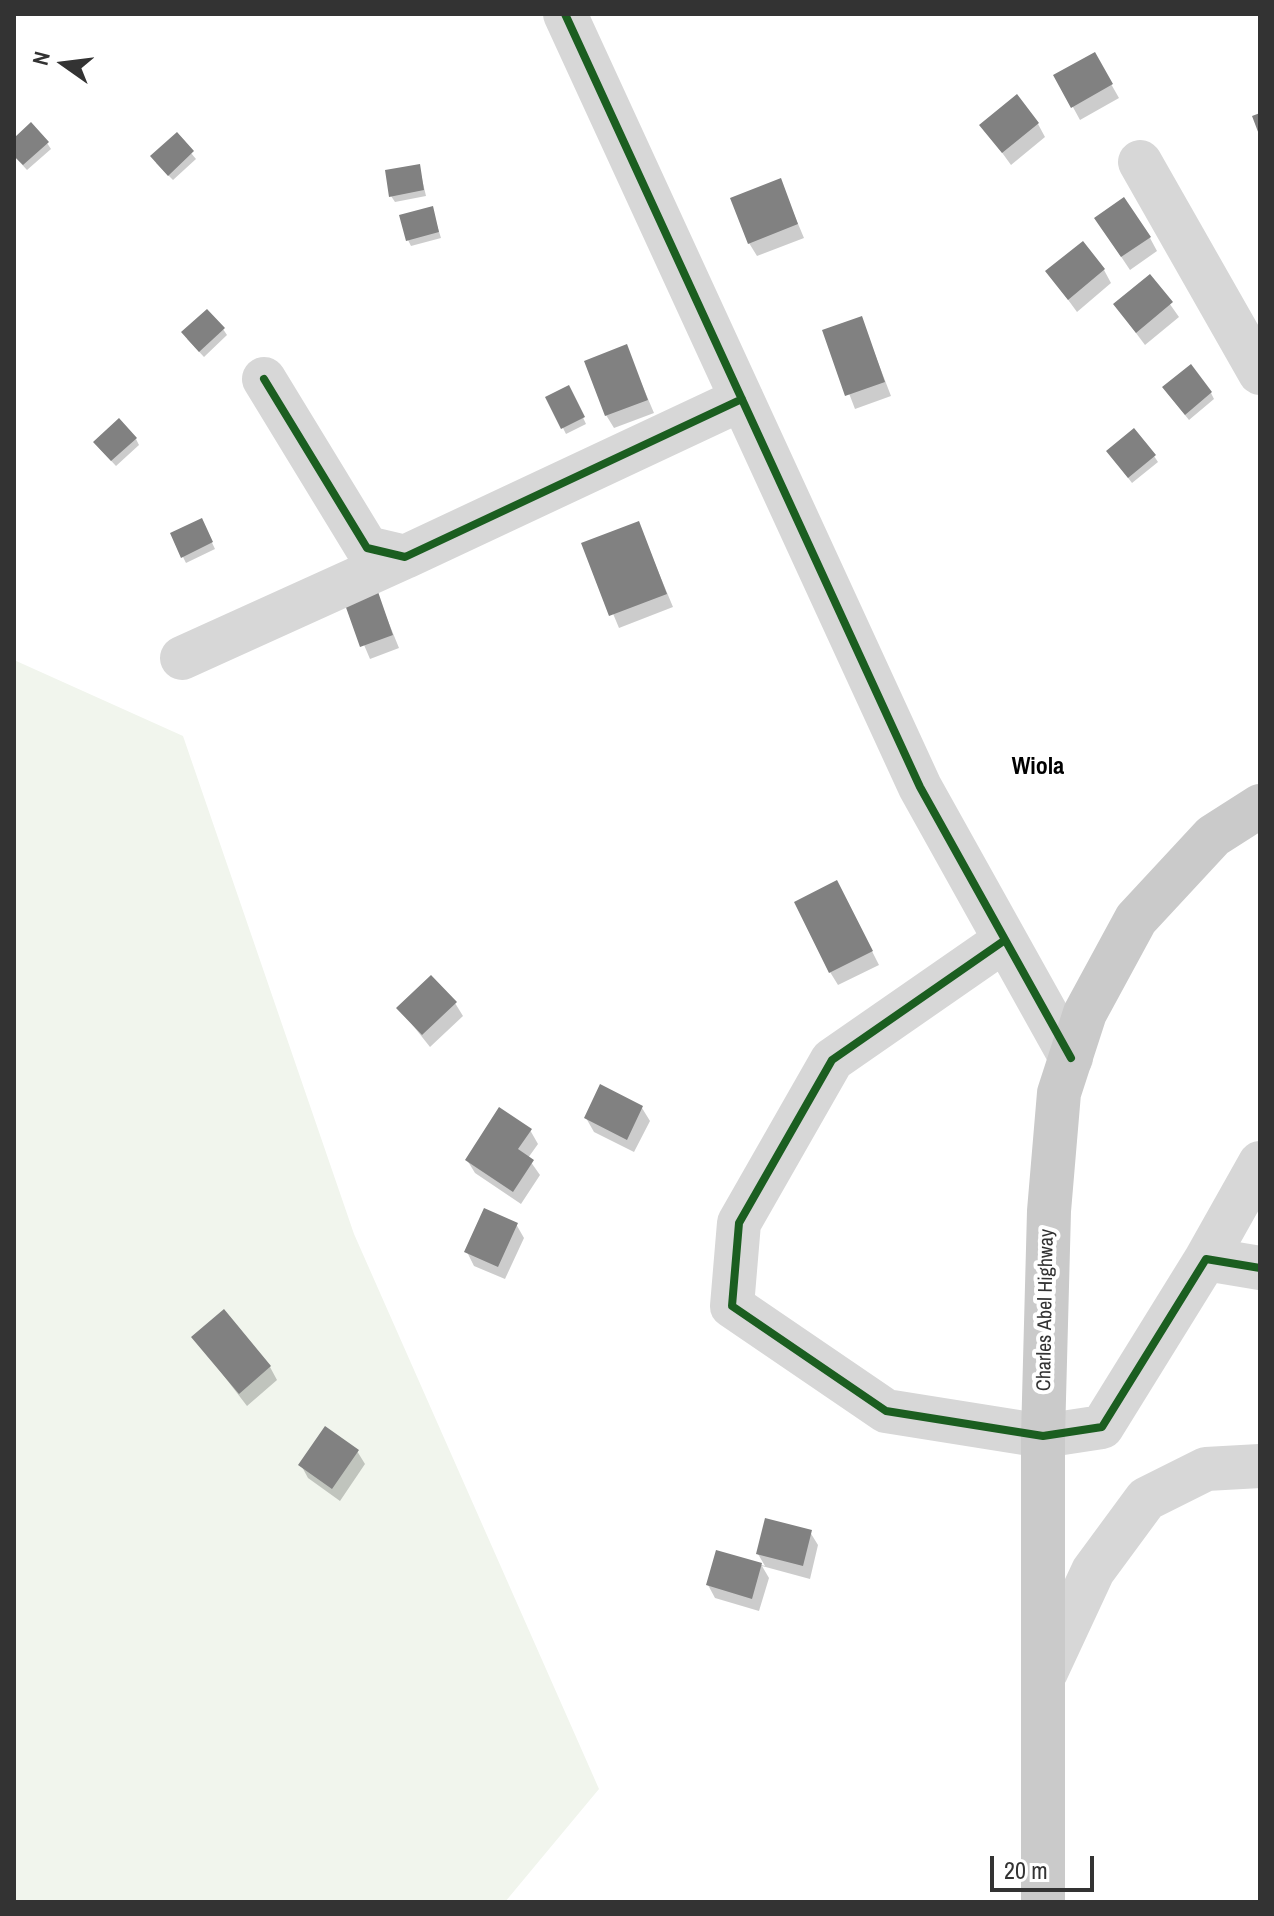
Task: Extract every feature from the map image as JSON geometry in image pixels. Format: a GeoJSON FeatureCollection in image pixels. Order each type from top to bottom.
{"type":"FeatureCollection","features":[{"type":"Feature","properties":{"kind":"main road","name":"Charles Abel Highway"},"geometry":{"type":"LineString","coordinates":[[1043,1895],[1046,1672],[1043,1436],[1049,1211],[1059,1093],[1085,1013],[1136,919],[1213,836],[1260,806]]}},
{"type":"Feature","properties":{"kind":"street"},"geometry":{"type":"LineString","coordinates":[[565,14],[920,787],[1071,1058]]}},
{"type":"Feature","properties":{"kind":"street"},"geometry":{"type":"LineString","coordinates":[[1140,162],[1260,373]]}},
{"type":"Feature","properties":{"kind":"street"},"geometry":{"type":"LineString","coordinates":[[264,379],[367,548],[405,557]]}},
{"type":"Feature","properties":{"kind":"street"},"geometry":{"type":"LineString","coordinates":[[182,658],[742,399]]}},
{"type":"Feature","properties":{"kind":"street"},"geometry":{"type":"LineString","coordinates":[[1005,940],[832,1060],[739,1223],[732,1306],[886,1411],[1043,1436],[1102,1427],[1206,1259],[1260,1163]]}},
{"type":"Feature","properties":{"kind":"street"},"geometry":{"type":"LineString","coordinates":[[1206,1259],[1260,1268]]}},
{"type":"Feature","properties":{"kind":"street"},"geometry":{"type":"LineString","coordinates":[[1046,1672],[1093,1571],[1146,1499],[1206,1469],[1260,1466]]}},
{"type":"Feature","properties":{"kind":"shaded area"},"geometry":{"type":"Polygon","coordinates":[[[14,660],[183,736],[354,1234],[599,1789],[505,1902],[14,1902],[14,660]]]}},
{"type":"Feature","properties":{"kind":"building"},"geometry":{"type":"Polygon","coordinates":[[[1095,52],[1113,84],[1071,108],[1053,75],[1095,52]]]}},
{"type":"Feature","properties":{"kind":"building"},"geometry":{"type":"Polygon","coordinates":[[[1017,94],[1039,123],[1002,153],[979,125],[1017,94]]]}},
{"type":"Feature","properties":{"kind":"building"},"geometry":{"type":"Polygon","coordinates":[[[1260,113],[1260,137],[1252,116],[1260,113]]]}},
{"type":"Feature","properties":{"kind":"building"},"geometry":{"type":"Polygon","coordinates":[[[31,122],[49,142],[23,165],[14,156],[14,138],[31,122]]]}},
{"type":"Feature","properties":{"kind":"building"},"geometry":{"type":"Polygon","coordinates":[[[177,132],[194,151],[168,176],[150,156],[177,132]]]}},
{"type":"Feature","properties":{"kind":"building"},"geometry":{"type":"Polygon","coordinates":[[[420,164],[424,190],[389,197],[385,170],[420,164]]]}},
{"type":"Feature","properties":{"kind":"building"},"geometry":{"type":"Polygon","coordinates":[[[781,178],[798,224],[748,244],[730,198],[781,178]]]}},
{"type":"Feature","properties":{"kind":"building"},"geometry":{"type":"Polygon","coordinates":[[[1124,197],[1151,237],[1121,257],[1094,218],[1124,197]]]}},
{"type":"Feature","properties":{"kind":"building"},"geometry":{"type":"Polygon","coordinates":[[[433,206],[439,232],[406,241],[399,215],[433,206]]]}},
{"type":"Feature","properties":{"kind":"building"},"geometry":{"type":"Polygon","coordinates":[[[1083,241],[1105,269],[1068,300],[1045,271],[1083,241]]]}},
{"type":"Feature","properties":{"kind":"building"},"geometry":{"type":"Polygon","coordinates":[[[1150,274],[1173,302],[1136,333],[1113,304],[1150,274]]]}},
{"type":"Feature","properties":{"kind":"building"},"geometry":{"type":"Polygon","coordinates":[[[207,309],[225,328],[199,352],[181,332],[207,309]]]}},
{"type":"Feature","properties":{"kind":"building"},"geometry":{"type":"Polygon","coordinates":[[[862,316],[885,382],[845,396],[822,330],[862,316]]]}},
{"type":"Feature","properties":{"kind":"building"},"geometry":{"type":"Polygon","coordinates":[[[627,344],[648,400],[605,416],[584,361],[627,344]]]}},
{"type":"Feature","properties":{"kind":"building"},"geometry":{"type":"Polygon","coordinates":[[[1191,364],[1212,392],[1185,415],[1162,387],[1191,364]]]}},
{"type":"Feature","properties":{"kind":"building"},"geometry":{"type":"Polygon","coordinates":[[[569,385],[585,417],[561,429],[545,397],[569,385]]]}},
{"type":"Feature","properties":{"kind":"building"},"geometry":{"type":"Polygon","coordinates":[[[119,418],[137,438],[111,461],[93,442],[119,418]]]}},
{"type":"Feature","properties":{"kind":"building"},"geometry":{"type":"Polygon","coordinates":[[[1134,428],[1156,455],[1128,478],[1106,451],[1134,428]]]}},
{"type":"Feature","properties":{"kind":"building"},"geometry":{"type":"Polygon","coordinates":[[[202,518],[213,542],[181,558],[170,533],[202,518]]]}},
{"type":"Feature","properties":{"kind":"building"},"geometry":{"type":"Polygon","coordinates":[[[639,521],[667,594],[609,616],[581,543],[639,521]]]}},
{"type":"Feature","properties":{"kind":"building"},"geometry":{"type":"Polygon","coordinates":[[[376,586],[393,635],[360,647],[343,599],[376,586]]]}},
{"type":"Feature","properties":{"kind":"building"},"geometry":{"type":"Polygon","coordinates":[[[837,880],[873,951],[829,973],[794,902],[837,880]]]}},
{"type":"Feature","properties":{"kind":"building"},"geometry":{"type":"Polygon","coordinates":[[[431,975],[457,1002],[422,1035],[396,1008],[431,975]]]}},
{"type":"Feature","properties":{"kind":"building"},"geometry":{"type":"Polygon","coordinates":[[[600,1084],[643,1106],[627,1140],[584,1118],[600,1084]]]}},
{"type":"Feature","properties":{"kind":"building"},"geometry":{"type":"Polygon","coordinates":[[[499,1107],[532,1129],[518,1149],[534,1160],[513,1192],[465,1160],[499,1107]]]}},
{"type":"Feature","properties":{"kind":"building"},"geometry":{"type":"Polygon","coordinates":[[[484,1208],[518,1223],[498,1267],[464,1252],[484,1208]]]}},
{"type":"Feature","properties":{"kind":"building"},"geometry":{"type":"Polygon","coordinates":[[[224,1309],[271,1366],[239,1394],[191,1337],[224,1309]]]}},
{"type":"Feature","properties":{"kind":"building"},"geometry":{"type":"Polygon","coordinates":[[[325,1426],[359,1450],[332,1489],[298,1465],[325,1426]]]}},
{"type":"Feature","properties":{"kind":"building"},"geometry":{"type":"Polygon","coordinates":[[[765,1518],[812,1530],[803,1566],[756,1554],[765,1518]]]}},
{"type":"Feature","properties":{"kind":"building"},"geometry":{"type":"Polygon","coordinates":[[[716,1550],[762,1563],[752,1599],[706,1585],[716,1550]]]}},
{"type":"Feature","properties":{"kind":"cycle path"},"geometry":{"type":"LineString","coordinates":[[565,14],[920,787],[1071,1058]]}},
{"type":"Feature","properties":{"kind":"cycle path"},"geometry":{"type":"LineString","coordinates":[[264,379],[367,548],[405,557],[742,399]]}},
{"type":"Feature","properties":{"kind":"cycle path"},"geometry":{"type":"LineString","coordinates":[[1005,940],[832,1060],[739,1223],[732,1306],[886,1411],[1043,1436],[1102,1427],[1206,1259],[1260,1268]]}},
{"type":"Feature","properties":{"kind":"district","name":"Wiola"},"geometry":{"type":"Point","coordinates":[1038,768]}}]}
